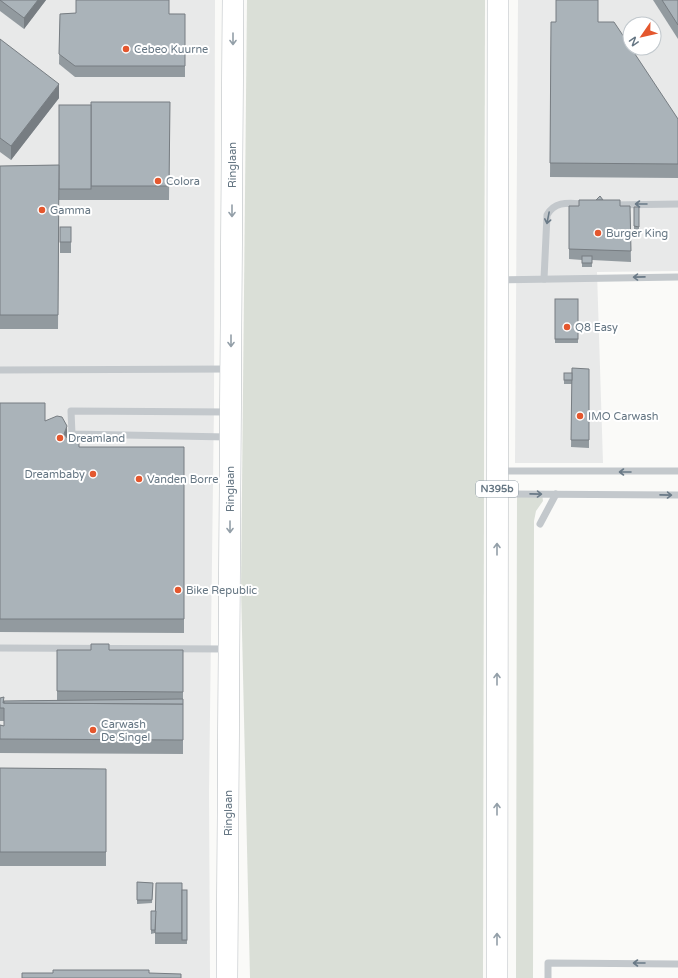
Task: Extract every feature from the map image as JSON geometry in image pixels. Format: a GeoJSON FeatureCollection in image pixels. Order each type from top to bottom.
{"type":"FeatureCollection","features":[{"type":"Feature","properties":{"kind":"main road","name":"Ringlaan"},"geometry":{"type":"LineString","coordinates":[[227,978],[233,0]]}},
{"type":"Feature","properties":{"kind":"main road","name":"N395b"},"geometry":{"type":"LineString","coordinates":[[497,978],[498,0]]}},
{"type":"Feature","properties":{"kind":"lane"},"geometry":{"type":"LineString","coordinates":[[544,279],[547,215],[550,209],[558,204],[592,204]]}},
{"type":"Feature","properties":{"kind":"lane"},"geometry":{"type":"LineString","coordinates":[[604,205],[678,204]]}},
{"type":"Feature","properties":{"kind":"lane"},"geometry":{"type":"LineString","coordinates":[[498,280],[678,277]]}},
{"type":"Feature","properties":{"kind":"lane"},"geometry":{"type":"LineString","coordinates":[[0,370],[231,369]]}},
{"type":"Feature","properties":{"kind":"lane"},"geometry":{"type":"LineString","coordinates":[[230,412],[71,411],[72,434],[230,437]]}},
{"type":"Feature","properties":{"kind":"lane"},"geometry":{"type":"LineString","coordinates":[[498,471],[678,471]]}},
{"type":"Feature","properties":{"kind":"lane"},"geometry":{"type":"LineString","coordinates":[[497,494],[678,495]]}},
{"type":"Feature","properties":{"kind":"lane"},"geometry":{"type":"LineString","coordinates":[[540,524],[556,494]]}},
{"type":"Feature","properties":{"kind":"lane"},"geometry":{"type":"LineString","coordinates":[[0,648],[229,649]]}},
{"type":"Feature","properties":{"kind":"lane"},"geometry":{"type":"LineString","coordinates":[[548,978],[548,963],[678,964]]}},
{"type":"Feature","properties":{"kind":"shaded area"},"geometry":{"type":"Polygon","coordinates":[[[0,0],[215,0],[214,405],[209,792],[210,978],[0,978],[0,0]]]}},
{"type":"Feature","properties":{"kind":"shaded area"},"geometry":{"type":"Polygon","coordinates":[[[247,0],[485,0],[483,978],[250,978],[241,588],[247,0]]]}},
{"type":"Feature","properties":{"kind":"shaded area"},"geometry":{"type":"Polygon","coordinates":[[[518,0],[678,0],[678,271],[597,272],[603,463],[515,463],[518,0]]]}},
{"type":"Feature","properties":{"kind":"shaded area"},"geometry":{"type":"Polygon","coordinates":[[[517,494],[542,494],[543,501],[536,511],[534,521],[533,978],[516,978],[517,494]]]}},
{"type":"Feature","properties":{"kind":"building"},"geometry":{"type":"Polygon","coordinates":[[[0,0],[38,0],[24,18],[0,0]]]}},
{"type":"Feature","properties":{"kind":"building"},"geometry":{"type":"Polygon","coordinates":[[[76,0],[169,0],[169,14],[185,14],[185,66],[75,66],[59,54],[60,14],[76,13],[76,0]]]}},
{"type":"Feature","properties":{"kind":"building"},"geometry":{"type":"Polygon","coordinates":[[[556,0],[598,0],[598,22],[614,22],[622,34],[622,56],[636,56],[678,119],[678,164],[550,163],[551,22],[556,22],[556,0]]]}},
{"type":"Feature","properties":{"kind":"building"},"geometry":{"type":"Polygon","coordinates":[[[662,0],[678,0],[678,25],[662,0]]]}},
{"type":"Feature","properties":{"kind":"building"},"geometry":{"type":"Polygon","coordinates":[[[0,39],[59,84],[11,146],[0,138],[0,39]]]}},
{"type":"Feature","properties":{"kind":"building"},"geometry":{"type":"Polygon","coordinates":[[[91,102],[170,102],[169,186],[91,186],[91,102]]]}},
{"type":"Feature","properties":{"kind":"building"},"geometry":{"type":"Polygon","coordinates":[[[59,105],[91,105],[91,189],[59,189],[59,105]]]}},
{"type":"Feature","properties":{"kind":"building"},"geometry":{"type":"Polygon","coordinates":[[[59,165],[58,315],[0,315],[0,166],[59,165]]]}},
{"type":"Feature","properties":{"kind":"building"},"geometry":{"type":"Polygon","coordinates":[[[600,196],[603,200],[596,200],[600,196]]]}},
{"type":"Feature","properties":{"kind":"building"},"geometry":{"type":"Polygon","coordinates":[[[579,200],[620,200],[620,206],[630,206],[631,251],[569,249],[569,206],[579,206],[579,200]]]}},
{"type":"Feature","properties":{"kind":"building"},"geometry":{"type":"Polygon","coordinates":[[[634,207],[639,207],[639,227],[634,226],[634,207]]]}},
{"type":"Feature","properties":{"kind":"building"},"geometry":{"type":"Polygon","coordinates":[[[60,227],[71,227],[71,242],[60,242],[60,227]]]}},
{"type":"Feature","properties":{"kind":"building"},"geometry":{"type":"Polygon","coordinates":[[[582,256],[592,256],[592,263],[582,263],[582,256]]]}},
{"type":"Feature","properties":{"kind":"building"},"geometry":{"type":"Polygon","coordinates":[[[555,299],[578,299],[578,339],[555,339],[555,299]]]}},
{"type":"Feature","properties":{"kind":"building","name":"IMO Carwash"},"geometry":{"type":"Polygon","coordinates":[[[572,368],[589,369],[589,440],[571,440],[572,368]]]}},
{"type":"Feature","properties":{"kind":"building"},"geometry":{"type":"Polygon","coordinates":[[[564,373],[572,373],[572,380],[564,380],[564,373]]]}},
{"type":"Feature","properties":{"kind":"building"},"geometry":{"type":"Polygon","coordinates":[[[0,403],[45,403],[45,421],[57,416],[62,417],[67,426],[64,434],[68,439],[79,439],[79,447],[184,447],[184,619],[0,619],[0,403]]]}},
{"type":"Feature","properties":{"kind":"building"},"geometry":{"type":"Polygon","coordinates":[[[91,644],[109,644],[109,650],[183,650],[183,692],[57,691],[57,650],[91,650],[91,644]]]}},
{"type":"Feature","properties":{"kind":"building","name":"Carwash De Singel"},"geometry":{"type":"Polygon","coordinates":[[[4,697],[3,703],[183,704],[183,740],[0,739],[0,725],[4,726],[4,708],[0,708],[0,698],[4,697]]]}},
{"type":"Feature","properties":{"kind":"building"},"geometry":{"type":"Polygon","coordinates":[[[183,699],[183,704],[4,703],[4,701],[183,699]]]}},
{"type":"Feature","properties":{"kind":"building"},"geometry":{"type":"Polygon","coordinates":[[[0,768],[106,769],[106,852],[0,852],[0,768]]]}},
{"type":"Feature","properties":{"kind":"building"},"geometry":{"type":"Polygon","coordinates":[[[137,882],[153,883],[152,900],[137,900],[137,882]]]}},
{"type":"Feature","properties":{"kind":"building"},"geometry":{"type":"Polygon","coordinates":[[[156,883],[182,883],[182,933],[155,933],[156,883]]]}},
{"type":"Feature","properties":{"kind":"building"},"geometry":{"type":"Polygon","coordinates":[[[182,890],[187,890],[187,940],[182,940],[182,890]]]}},
{"type":"Feature","properties":{"kind":"building"},"geometry":{"type":"Polygon","coordinates":[[[151,911],[156,911],[155,930],[151,930],[151,911]]]}},
{"type":"Feature","properties":{"kind":"building"},"geometry":{"type":"Polygon","coordinates":[[[53,970],[149,970],[149,973],[181,974],[181,978],[22,978],[22,973],[53,973],[53,970]]]}},
{"type":"Feature","properties":{"kind":"place","name":"Cebeo Kuurne"},"geometry":{"type":"Point","coordinates":[126,49]}},
{"type":"Feature","properties":{"kind":"place","name":"Colora"},"geometry":{"type":"Point","coordinates":[158,181]}},
{"type":"Feature","properties":{"kind":"place","name":"Gamma"},"geometry":{"type":"Point","coordinates":[42,210]}},
{"type":"Feature","properties":{"kind":"place","name":"Burger King"},"geometry":{"type":"Point","coordinates":[598,233]}},
{"type":"Feature","properties":{"kind":"place","name":"Q8 Easy"},"geometry":{"type":"Point","coordinates":[567,327]}},
{"type":"Feature","properties":{"kind":"place","name":"IMO Carwash"},"geometry":{"type":"Point","coordinates":[580,416]}},
{"type":"Feature","properties":{"kind":"place","name":"Dreamland"},"geometry":{"type":"Point","coordinates":[60,438]}},
{"type":"Feature","properties":{"kind":"place","name":"Dreambaby"},"geometry":{"type":"Point","coordinates":[93,474]}},
{"type":"Feature","properties":{"kind":"place","name":"Vanden Borre"},"geometry":{"type":"Point","coordinates":[139,479]}},
{"type":"Feature","properties":{"kind":"place","name":"Bike Republic"},"geometry":{"type":"Point","coordinates":[178,590]}},
{"type":"Feature","properties":{"kind":"place","name":"Carwash De Singel"},"geometry":{"type":"Point","coordinates":[93,730]}}]}
